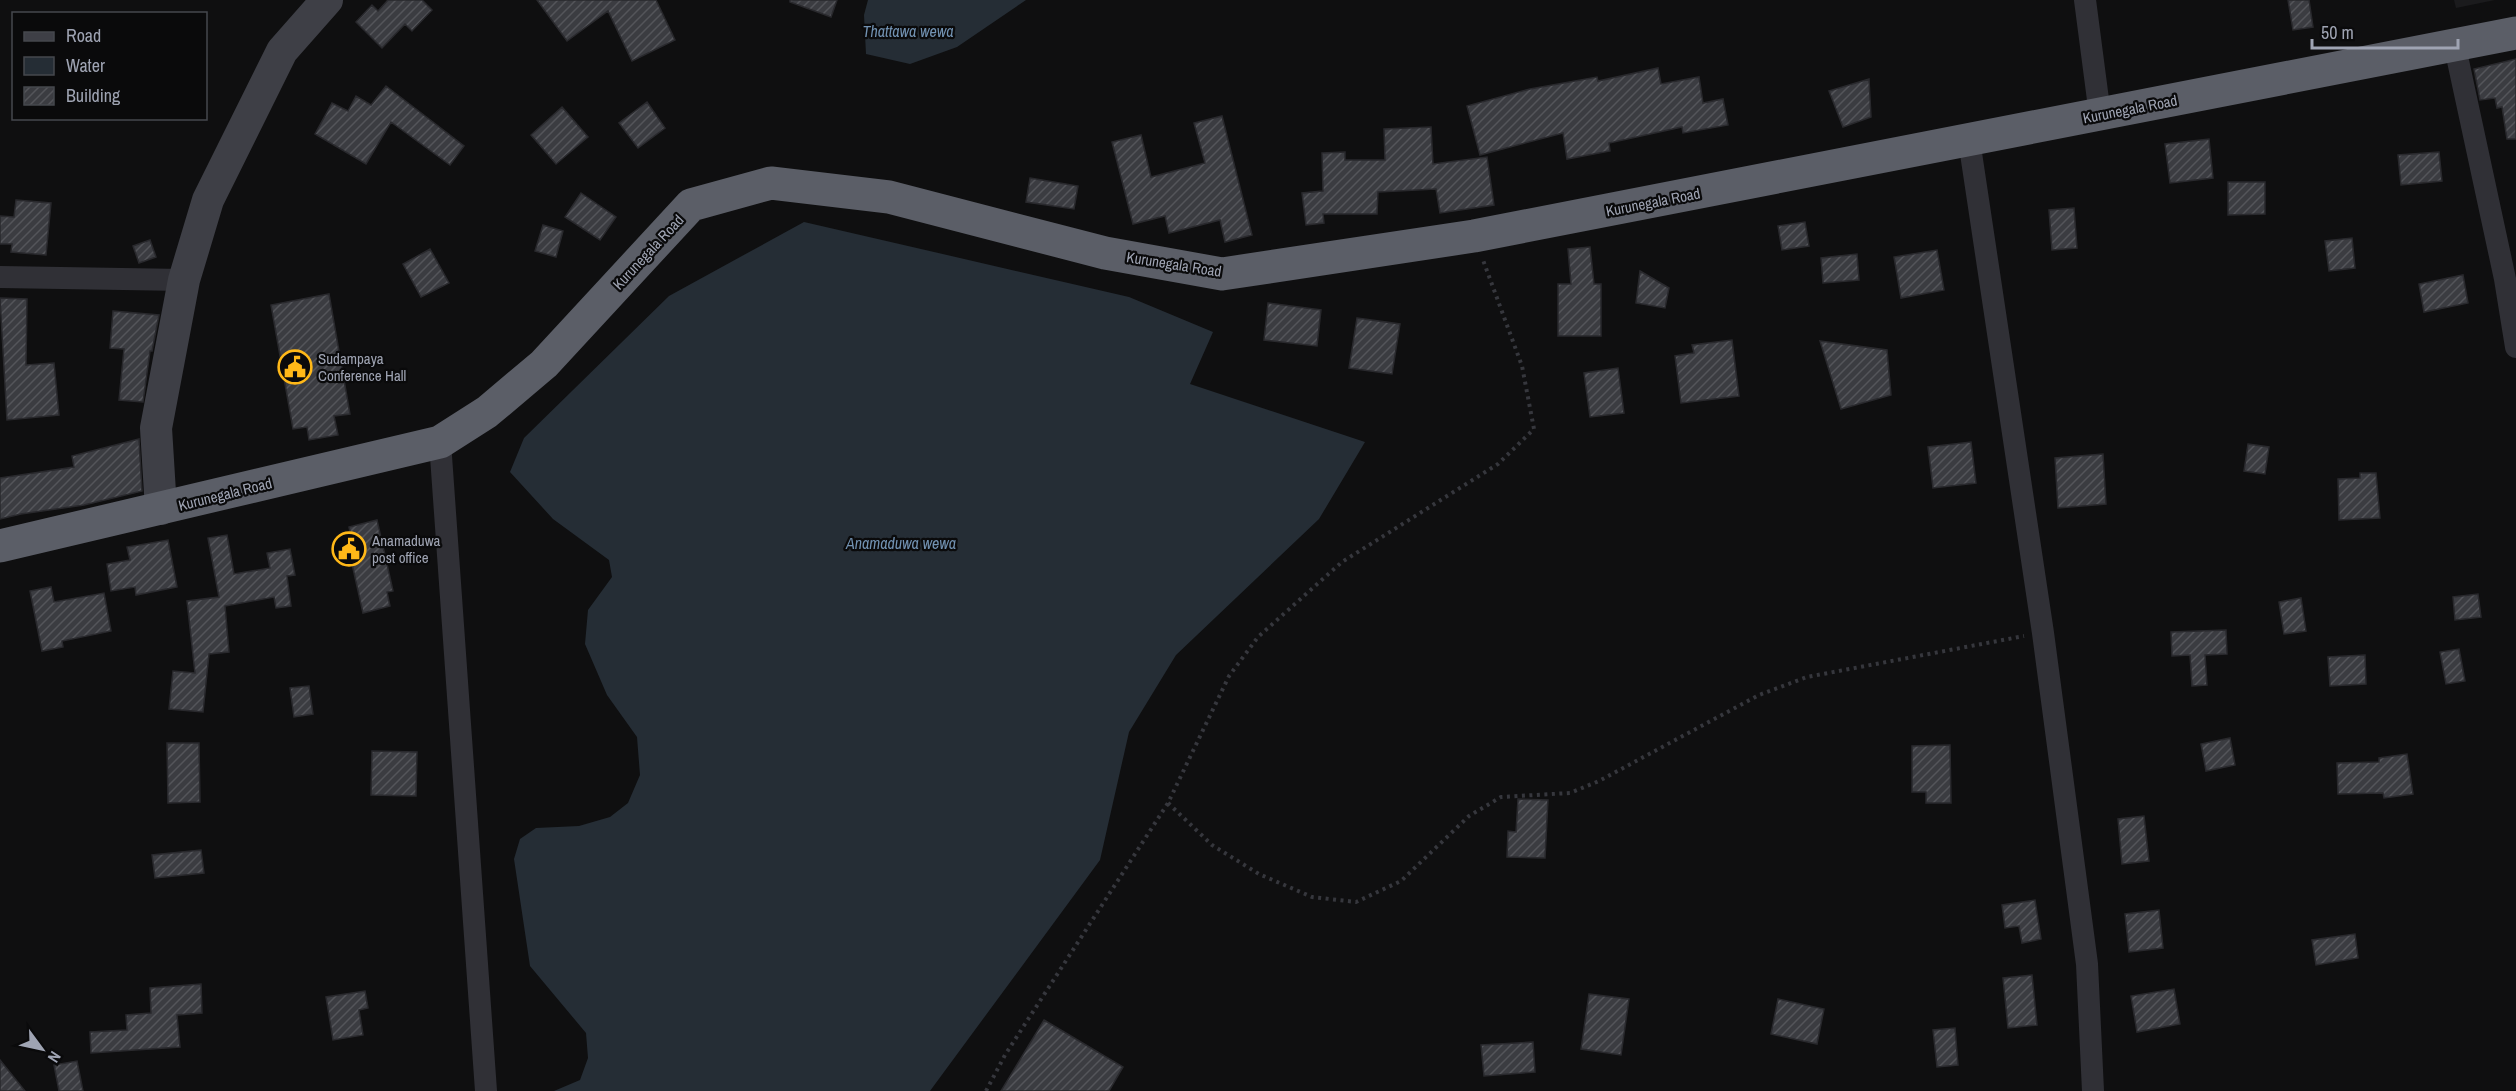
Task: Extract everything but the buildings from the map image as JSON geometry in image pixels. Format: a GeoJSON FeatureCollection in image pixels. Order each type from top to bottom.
{"type":"FeatureCollection","features":[{"type":"Feature","properties":{"kind":"highway","name":"Kurunegala Road"},"geometry":{"type":"LineString","coordinates":[[0,546],[440,441],[487,412],[544,364],[691,205],[771,183],[889,197],[1105,253],[1222,274],[1474,236],[2455,47],[2516,33]]}},
{"type":"Feature","properties":{"kind":"street"},"geometry":{"type":"LineString","coordinates":[[161,509],[156,428],[184,280],[208,200],[282,51],[327,0]]}},
{"type":"Feature","properties":{"kind":"street"},"geometry":{"type":"LineString","coordinates":[[2085,0],[2100,115]]}},
{"type":"Feature","properties":{"kind":"street"},"geometry":{"type":"LineString","coordinates":[[2455,47],[2505,279],[2516,347]]}},
{"type":"Feature","properties":{"kind":"street"},"geometry":{"type":"LineString","coordinates":[[1970,140],[2043,633],[2087,964],[2093,1091]]}},
{"type":"Feature","properties":{"kind":"street"},"geometry":{"type":"LineString","coordinates":[[0,277],[184,280]]}},
{"type":"Feature","properties":{"kind":"street"},"geometry":{"type":"LineString","coordinates":[[440,441],[486,1091]]}},
{"type":"Feature","properties":{"kind":"path"},"geometry":{"type":"LineString","coordinates":[[986,1091],[1005,1055],[1168,803],[1229,676],[1258,637],[1341,562],[1498,464],[1534,429],[1522,366],[1474,236]]}},
{"type":"Feature","properties":{"kind":"path"},"geometry":{"type":"LineString","coordinates":[[1168,803],[1212,845],[1259,874],[1312,897],[1356,902],[1401,881],[1469,816],[1501,797],[1569,793],[1599,781],[1759,695],[1807,677],[2043,633]]}},
{"type":"Feature","properties":{"kind":"shaded area"},"geometry":{"type":"Polygon","coordinates":[[[2454,0],[2495,0],[2456,8],[2454,0]]]}},
{"type":"Feature","properties":{"kind":"water","name":"Thattawa wewa"},"geometry":{"type":"Polygon","coordinates":[[[868,0],[1026,0],[957,47],[910,64],[866,54],[864,15],[868,0]]]}},
{"type":"Feature","properties":{"kind":"water","name":"Anamaduwa wewa"},"geometry":{"type":"Polygon","coordinates":[[[804,222],[1129,297],[1213,332],[1190,384],[1365,442],[1319,519],[1176,655],[1129,732],[1100,860],[930,1091],[554,1091],[580,1080],[588,1058],[586,1033],[530,966],[514,859],[520,839],[536,828],[579,826],[610,817],[628,803],[640,775],[637,737],[607,695],[585,644],[588,610],[612,577],[609,560],[553,519],[510,472],[524,438],[669,296],[804,222]]]}},
{"type":"Feature","properties":{"kind":"place","name":"Sudampaya Conference Hall"},"geometry":{"type":"Point","coordinates":[295,367]}},
{"type":"Feature","properties":{"kind":"place","name":"Anamaduwa post office"},"geometry":{"type":"Point","coordinates":[349,549]}}]}
